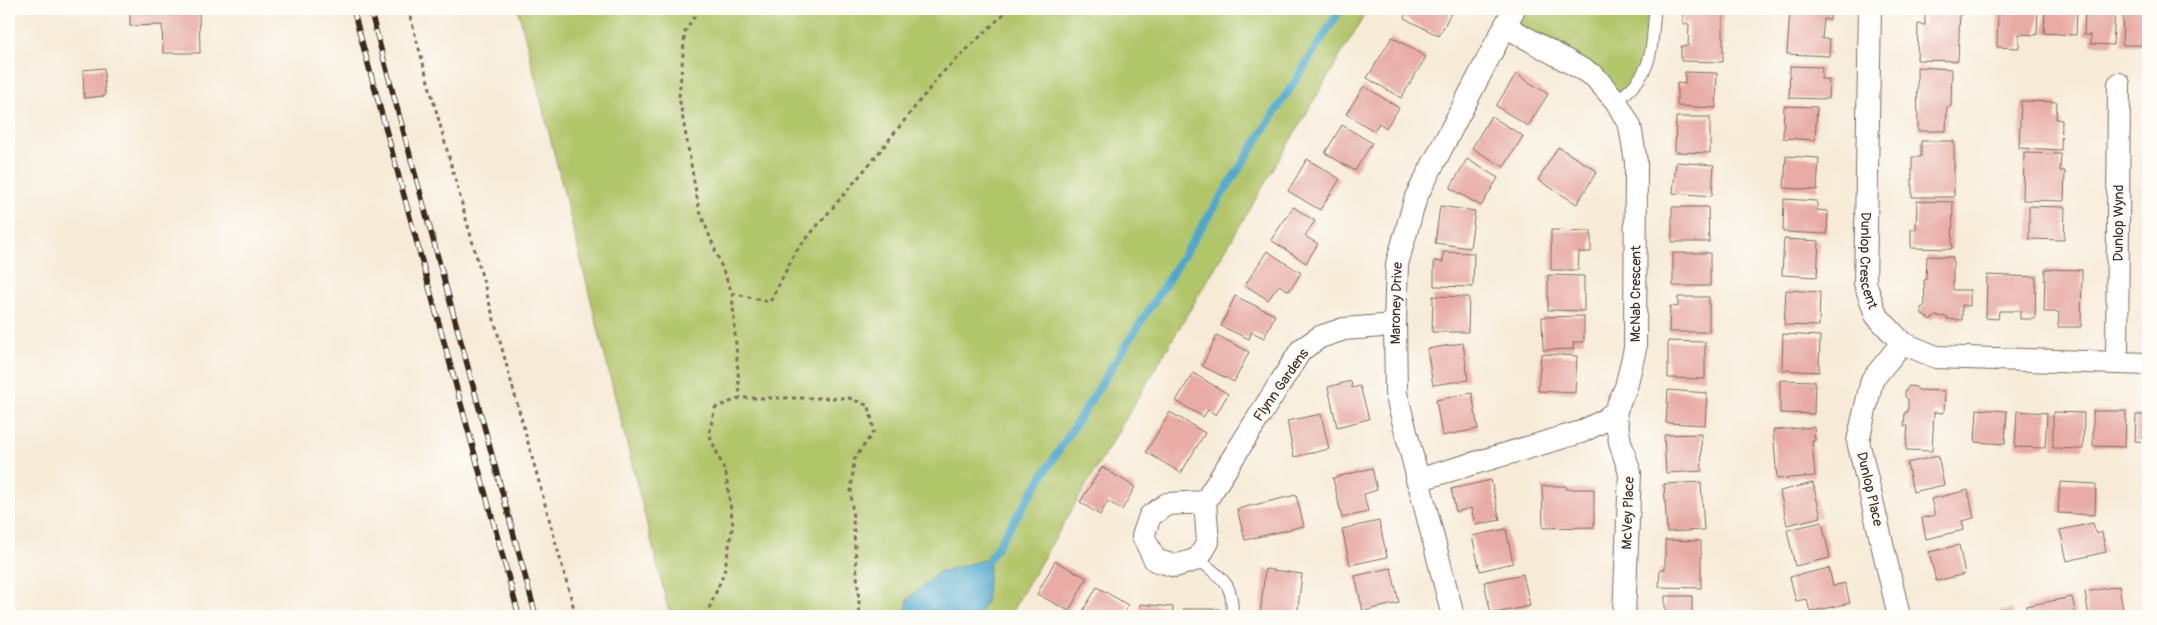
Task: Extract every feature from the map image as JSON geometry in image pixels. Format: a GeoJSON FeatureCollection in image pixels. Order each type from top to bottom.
{"type":"FeatureCollection","features":[{"type":"Feature","properties":{"kind":"street","name":"Dunlop Crescent"},"geometry":{"type":"LineString","coordinates":[[1870,9],[1865,283],[1876,315],[1902,343],[1936,357],[2148,364]]}},
{"type":"Feature","properties":{"kind":"street","name":"McNab Crescent"},"geometry":{"type":"LineString","coordinates":[[1510,17],[1594,76],[1616,101],[1630,126],[1636,162],[1635,349],[1626,387],[1615,412]]}},
{"type":"Feature","properties":{"kind":"street","name":"Maroney Drive"},"geometry":{"type":"LineString","coordinates":[[1453,616],[1396,393],[1395,325],[1397,264],[1416,198],[1510,17]]}},
{"type":"Feature","properties":{"kind":"street","name":"Dunlop Wynd"},"geometry":{"type":"LineString","coordinates":[[2117,363],[2119,84]]}},
{"type":"Feature","properties":{"kind":"street","name":"Flynn Gardens"},"geometry":{"type":"LineString","coordinates":[[1205,502],[1301,350],[1320,337],[1344,330],[1395,325]]}},
{"type":"Feature","properties":{"kind":"street","name":"Dunlop Place"},"geometry":{"type":"LineString","coordinates":[[1899,616],[1858,441],[1872,380],[1902,343]]}},
{"type":"Feature","properties":{"kind":"street"},"geometry":{"type":"LineString","coordinates":[[1417,480],[1580,432],[1604,421],[1615,412]]}},
{"type":"Feature","properties":{"kind":"street","name":"McVey Place"},"geometry":{"type":"LineString","coordinates":[[1615,412],[1620,442],[1630,473],[1624,616]]}},
{"type":"Feature","properties":{"kind":"street"},"geometry":{"type":"LineString","coordinates":[[1205,502],[1208,542],[1198,559],[1175,566],[1155,560],[1143,536],[1150,516],[1167,504],[1205,502]]}},
{"type":"Feature","properties":{"kind":"lane"},"geometry":{"type":"LineString","coordinates":[[1616,101],[1631,91],[1641,78],[1651,59],[1656,9]]}},
{"type":"Feature","properties":{"kind":"lane"},"geometry":{"type":"LineString","coordinates":[[1198,559],[1223,580],[1231,590],[1233,600],[1232,616]]}},
{"type":"Feature","properties":{"kind":"path"},"geometry":{"type":"LineString","coordinates":[[408,9],[576,616]]}},
{"type":"Feature","properties":{"kind":"path"},"geometry":{"type":"LineString","coordinates":[[699,9],[685,32],[680,97],[699,209],[732,293],[740,398]]}},
{"type":"Feature","properties":{"kind":"path"},"geometry":{"type":"LineString","coordinates":[[732,293],[770,302],[796,251],[873,160],[941,74],[1009,9]]}},
{"type":"Feature","properties":{"kind":"path"},"geometry":{"type":"LineString","coordinates":[[706,616],[724,572],[733,525],[726,474],[709,434],[715,408],[740,398],[849,398],[869,406],[874,431],[854,460],[851,492],[860,616]]}},
{"type":"Feature","properties":{"kind":"green space"},"geometry":{"type":"Polygon","coordinates":[[[518,9],[1368,9],[1009,616],[670,616],[518,9]]]}},
{"type":"Feature","properties":{"kind":"green space"},"geometry":{"type":"Polygon","coordinates":[[[1518,9],[1651,9],[1647,58],[1638,77],[1616,98],[1509,25],[1518,9]]]}},
{"type":"Feature","properties":{"kind":"water"},"geometry":{"type":"Polygon","coordinates":[[[990,558],[986,602],[978,616],[905,616],[908,599],[939,572],[990,558]]]}},
{"type":"Feature","properties":{"kind":"building"},"geometry":{"type":"Polygon","coordinates":[[[130,9],[199,9],[200,53],[163,53],[162,25],[130,26],[130,9]]]}},
{"type":"Feature","properties":{"kind":"building"},"geometry":{"type":"Polygon","coordinates":[[[1408,9],[1453,9],[1439,36],[1404,18],[1408,9]]]}},
{"type":"Feature","properties":{"kind":"building"},"geometry":{"type":"Polygon","coordinates":[[[1683,9],[1723,9],[1723,62],[1681,61],[1681,46],[1688,46],[1689,24],[1683,24],[1683,9]]]}},
{"type":"Feature","properties":{"kind":"building"},"geometry":{"type":"Polygon","coordinates":[[[1790,9],[1831,9],[1830,20],[1824,19],[1822,39],[1830,39],[1829,56],[1787,54],[1790,9]]]}},
{"type":"Feature","properties":{"kind":"building"},"geometry":{"type":"Polygon","coordinates":[[[1925,9],[1960,9],[1958,61],[1917,60],[1918,24],[1925,25],[1925,9]]]}},
{"type":"Feature","properties":{"kind":"building"},"geometry":{"type":"Polygon","coordinates":[[[1998,9],[2038,9],[2037,35],[2019,34],[2019,48],[1997,47],[1998,9]]]}},
{"type":"Feature","properties":{"kind":"building"},"geometry":{"type":"Polygon","coordinates":[[[2045,9],[2077,9],[2076,35],[2044,33],[2045,9]]]}},
{"type":"Feature","properties":{"kind":"building"},"geometry":{"type":"Polygon","coordinates":[[[2085,9],[2115,9],[2113,45],[2091,44],[2091,35],[2084,35],[2085,9]]]}},
{"type":"Feature","properties":{"kind":"building"},"geometry":{"type":"Polygon","coordinates":[[[2123,9],[2148,9],[2148,36],[2143,36],[2142,45],[2122,45],[2123,9]]]}},
{"type":"Feature","properties":{"kind":"building"},"geometry":{"type":"Polygon","coordinates":[[[1392,37],[1426,57],[1401,98],[1367,78],[1392,37]]]}},
{"type":"Feature","properties":{"kind":"building"},"geometry":{"type":"Polygon","coordinates":[[[1790,66],[1822,67],[1821,79],[1829,79],[1828,99],[1789,98],[1790,66]]]}},
{"type":"Feature","properties":{"kind":"building"},"geometry":{"type":"Polygon","coordinates":[[[1917,67],[1952,69],[1951,106],[1947,107],[1946,131],[1918,131],[1917,67]]]}},
{"type":"Feature","properties":{"kind":"building"},"geometry":{"type":"Polygon","coordinates":[[[104,68],[105,96],[84,98],[83,70],[104,68]]]}},
{"type":"Feature","properties":{"kind":"building"},"geometry":{"type":"Polygon","coordinates":[[[1685,72],[1717,73],[1716,108],[1677,106],[1677,83],[1685,84],[1685,72]]]}},
{"type":"Feature","properties":{"kind":"building"},"geometry":{"type":"Polygon","coordinates":[[[1516,74],[1548,94],[1528,126],[1496,106],[1516,74]]]}},
{"type":"Feature","properties":{"kind":"building"},"geometry":{"type":"Polygon","coordinates":[[[1364,86],[1399,108],[1386,128],[1379,123],[1374,131],[1346,114],[1364,86]]]}},
{"type":"Feature","properties":{"kind":"building"},"geometry":{"type":"Polygon","coordinates":[[[2021,101],[2057,102],[2056,119],[2062,120],[2061,150],[2019,148],[2021,101]]]}},
{"type":"Feature","properties":{"kind":"building"},"geometry":{"type":"Polygon","coordinates":[[[1784,106],[1817,107],[1815,140],[1783,138],[1784,106]]]}},
{"type":"Feature","properties":{"kind":"building"},"geometry":{"type":"Polygon","coordinates":[[[1491,116],[1523,136],[1504,167],[1472,148],[1491,116]]]}},
{"type":"Feature","properties":{"kind":"building"},"geometry":{"type":"Polygon","coordinates":[[[1676,117],[1710,117],[1710,153],[1675,152],[1676,117]]]}},
{"type":"Feature","properties":{"kind":"building"},"geometry":{"type":"Polygon","coordinates":[[[1342,125],[1372,143],[1355,171],[1325,153],[1342,125]]]}},
{"type":"Feature","properties":{"kind":"building"},"geometry":{"type":"Polygon","coordinates":[[[1921,141],[1954,141],[1954,197],[1912,197],[1912,157],[1921,157],[1921,141]]]}},
{"type":"Feature","properties":{"kind":"building"},"geometry":{"type":"Polygon","coordinates":[[[1558,147],[1597,171],[1577,204],[1538,180],[1558,147]]]}},
{"type":"Feature","properties":{"kind":"building"},"geometry":{"type":"Polygon","coordinates":[[[2024,153],[2061,154],[2060,171],[2065,171],[2064,201],[2023,200],[2024,153]]]}},
{"type":"Feature","properties":{"kind":"building"},"geometry":{"type":"Polygon","coordinates":[[[1786,156],[1819,158],[1817,190],[1784,188],[1786,156]]]}},
{"type":"Feature","properties":{"kind":"building"},"geometry":{"type":"Polygon","coordinates":[[[1307,159],[1340,179],[1320,210],[1288,191],[1307,159]]]}},
{"type":"Feature","properties":{"kind":"building"},"geometry":{"type":"Polygon","coordinates":[[[1467,159],[1498,178],[1481,206],[1450,188],[1467,159]]]}},
{"type":"Feature","properties":{"kind":"building"},"geometry":{"type":"Polygon","coordinates":[[[1676,162],[1714,165],[1712,196],[1673,193],[1676,162]]]}},
{"type":"Feature","properties":{"kind":"building"},"geometry":{"type":"Polygon","coordinates":[[[1784,199],[1817,201],[1817,210],[1828,211],[1827,234],[1783,232],[1784,199]]]}},
{"type":"Feature","properties":{"kind":"building"},"geometry":{"type":"Polygon","coordinates":[[[1917,201],[1953,202],[1952,249],[1911,248],[1911,229],[1916,229],[1917,201]]]}},
{"type":"Feature","properties":{"kind":"building"},"geometry":{"type":"Polygon","coordinates":[[[1440,206],[1475,211],[1470,248],[1435,243],[1440,206]]]}},
{"type":"Feature","properties":{"kind":"building"},"geometry":{"type":"Polygon","coordinates":[[[2029,206],[2065,207],[2064,240],[2029,239],[2029,206]]]}},
{"type":"Feature","properties":{"kind":"building"},"geometry":{"type":"Polygon","coordinates":[[[1293,207],[1315,221],[1305,236],[1318,244],[1306,263],[1271,240],[1293,207]]]}},
{"type":"Feature","properties":{"kind":"building"},"geometry":{"type":"Polygon","coordinates":[[[1672,207],[1708,207],[1709,242],[1672,242],[1672,207]]]}},
{"type":"Feature","properties":{"kind":"building"},"geometry":{"type":"Polygon","coordinates":[[[1551,230],[1591,231],[1591,252],[1579,252],[1578,270],[1551,270],[1551,230]]]}},
{"type":"Feature","properties":{"kind":"building"},"geometry":{"type":"Polygon","coordinates":[[[1784,239],[1819,241],[1817,277],[1782,275],[1784,239]]]}},
{"type":"Feature","properties":{"kind":"building"},"geometry":{"type":"Polygon","coordinates":[[[1267,251],[1301,273],[1289,291],[1279,285],[1268,300],[1245,285],[1267,251]]]}},
{"type":"Feature","properties":{"kind":"building"},"geometry":{"type":"Polygon","coordinates":[[[1443,252],[1474,253],[1473,287],[1434,286],[1434,261],[1443,262],[1443,252]]]}},
{"type":"Feature","properties":{"kind":"building"},"geometry":{"type":"Polygon","coordinates":[[[1673,253],[1710,253],[1710,286],[1673,286],[1673,253]]]}},
{"type":"Feature","properties":{"kind":"building"},"geometry":{"type":"Polygon","coordinates":[[[1927,256],[1953,257],[1953,290],[1970,290],[1970,306],[1962,305],[1962,320],[1936,316],[1930,320],[1922,314],[1921,308],[1925,305],[1924,280],[1926,280],[1927,256]]]}},
{"type":"Feature","properties":{"kind":"building"},"geometry":{"type":"Polygon","coordinates":[[[2045,269],[2082,270],[2081,327],[2058,327],[2059,312],[2044,312],[2045,269]]]}},
{"type":"Feature","properties":{"kind":"building"},"geometry":{"type":"Polygon","coordinates":[[[1548,275],[1584,276],[1584,311],[1548,310],[1548,275]]]}},
{"type":"Feature","properties":{"kind":"building"},"geometry":{"type":"Polygon","coordinates":[[[1987,275],[2036,277],[2035,319],[2020,319],[2020,311],[1999,311],[1998,319],[1986,318],[1987,275]]]}},
{"type":"Feature","properties":{"kind":"building"},"geometry":{"type":"Polygon","coordinates":[[[1786,290],[1820,292],[1819,326],[1784,325],[1786,290]]]}},
{"type":"Feature","properties":{"kind":"building"},"geometry":{"type":"Polygon","coordinates":[[[1235,296],[1275,315],[1264,338],[1252,332],[1249,339],[1221,326],[1235,296]]]}},
{"type":"Feature","properties":{"kind":"building"},"geometry":{"type":"Polygon","coordinates":[[[1433,296],[1469,297],[1468,332],[1432,332],[1433,296]]]}},
{"type":"Feature","properties":{"kind":"building"},"geometry":{"type":"Polygon","coordinates":[[[1678,297],[1709,297],[1709,332],[1669,332],[1670,306],[1678,307],[1678,297]]]}},
{"type":"Feature","properties":{"kind":"building"},"geometry":{"type":"Polygon","coordinates":[[[2147,298],[2148,333],[2146,333],[2147,298]]]}},
{"type":"Feature","properties":{"kind":"building"},"geometry":{"type":"Polygon","coordinates":[[[1584,316],[1584,342],[1573,342],[1574,349],[1543,350],[1542,317],[1584,316]]]}},
{"type":"Feature","properties":{"kind":"building"},"geometry":{"type":"Polygon","coordinates":[[[1783,334],[1820,336],[1819,372],[1782,370],[1783,334]]]}},
{"type":"Feature","properties":{"kind":"building"},"geometry":{"type":"Polygon","coordinates":[[[1217,335],[1249,352],[1234,382],[1202,366],[1217,335]]]}},
{"type":"Feature","properties":{"kind":"building"},"geometry":{"type":"Polygon","coordinates":[[[1668,341],[1705,342],[1705,379],[1668,378],[1668,341]]]}},
{"type":"Feature","properties":{"kind":"building"},"geometry":{"type":"Polygon","coordinates":[[[1463,343],[1468,380],[1433,385],[1427,349],[1463,343]]]}},
{"type":"Feature","properties":{"kind":"building"},"geometry":{"type":"Polygon","coordinates":[[[1541,354],[1577,356],[1575,393],[1538,391],[1541,354]]]}},
{"type":"Feature","properties":{"kind":"building"},"geometry":{"type":"Polygon","coordinates":[[[1193,373],[1228,394],[1216,415],[1208,410],[1203,417],[1176,401],[1193,373]]]}},
{"type":"Feature","properties":{"kind":"building"},"geometry":{"type":"Polygon","coordinates":[[[1780,380],[1815,381],[1814,414],[1780,413],[1780,380]]]}},
{"type":"Feature","properties":{"kind":"building"},"geometry":{"type":"Polygon","coordinates":[[[1351,381],[1352,388],[1360,386],[1369,419],[1337,427],[1328,387],[1351,381]]]}},
{"type":"Feature","properties":{"kind":"building"},"geometry":{"type":"Polygon","coordinates":[[[1909,386],[1916,387],[1918,390],[1945,391],[1944,413],[1934,412],[1932,451],[1906,450],[1908,426],[1904,426],[1905,412],[1908,412],[1908,399],[1905,397],[1905,391],[1909,386]]]}},
{"type":"Feature","properties":{"kind":"building"},"geometry":{"type":"Polygon","coordinates":[[[1668,390],[1707,393],[1705,425],[1666,423],[1668,390]]]}},
{"type":"Feature","properties":{"kind":"building"},"geometry":{"type":"Polygon","coordinates":[[[1472,393],[1478,429],[1442,436],[1436,400],[1472,393]]]}},
{"type":"Feature","properties":{"kind":"building"},"geometry":{"type":"Polygon","coordinates":[[[1977,409],[2007,411],[2005,444],[1975,442],[1977,409]]]}},
{"type":"Feature","properties":{"kind":"building"},"geometry":{"type":"Polygon","coordinates":[[[2017,411],[2047,413],[2045,448],[2015,447],[2017,411]]]}},
{"type":"Feature","properties":{"kind":"building"},"geometry":{"type":"Polygon","coordinates":[[[2093,411],[2126,411],[2125,447],[2093,446],[2093,411]]]}},
{"type":"Feature","properties":{"kind":"building"},"geometry":{"type":"Polygon","coordinates":[[[1170,412],[1205,433],[1181,473],[1146,452],[1170,412]]]}},
{"type":"Feature","properties":{"kind":"building"},"geometry":{"type":"Polygon","coordinates":[[[2053,412],[2084,413],[2083,449],[2053,448],[2053,412]]]}},
{"type":"Feature","properties":{"kind":"building"},"geometry":{"type":"Polygon","coordinates":[[[1321,414],[1329,449],[1294,457],[1287,421],[1321,414]]]}},
{"type":"Feature","properties":{"kind":"building"},"geometry":{"type":"Polygon","coordinates":[[[2136,415],[2148,415],[2148,442],[2135,441],[2136,415]]]}},
{"type":"Feature","properties":{"kind":"building"},"geometry":{"type":"Polygon","coordinates":[[[1814,427],[1815,441],[1812,441],[1815,476],[1777,479],[1773,430],[1814,427]]]}},
{"type":"Feature","properties":{"kind":"building"},"geometry":{"type":"Polygon","coordinates":[[[1701,434],[1702,471],[1666,473],[1664,435],[1701,434]]]}},
{"type":"Feature","properties":{"kind":"building"},"geometry":{"type":"Polygon","coordinates":[[[1938,456],[1944,485],[1913,492],[1907,463],[1938,456]]]}},
{"type":"Feature","properties":{"kind":"building"},"geometry":{"type":"Polygon","coordinates":[[[1102,467],[1135,487],[1122,510],[1108,501],[1100,515],[1080,502],[1102,467]]]}},
{"type":"Feature","properties":{"kind":"building"},"geometry":{"type":"Polygon","coordinates":[[[1372,468],[1377,490],[1364,494],[1368,512],[1342,518],[1333,478],[1372,468]]]}},
{"type":"Feature","properties":{"kind":"building"},"geometry":{"type":"Polygon","coordinates":[[[1491,480],[1500,520],[1475,525],[1471,508],[1456,512],[1451,489],[1491,480]]]}},
{"type":"Feature","properties":{"kind":"building"},"geometry":{"type":"Polygon","coordinates":[[[1701,482],[1704,530],[1667,532],[1664,484],[1701,482]]]}},
{"type":"Feature","properties":{"kind":"building"},"geometry":{"type":"Polygon","coordinates":[[[2060,482],[2096,484],[2095,515],[2058,513],[2060,482]]]}},
{"type":"Feature","properties":{"kind":"building"},"geometry":{"type":"Polygon","coordinates":[[[1813,483],[1821,517],[1787,525],[1780,491],[1813,483]]]}},
{"type":"Feature","properties":{"kind":"building"},"geometry":{"type":"Polygon","coordinates":[[[1542,486],[1566,486],[1566,489],[1594,489],[1594,527],[1543,528],[1542,486]]]}},
{"type":"Feature","properties":{"kind":"building"},"geometry":{"type":"Polygon","coordinates":[[[1968,490],[1974,518],[1962,521],[1964,530],[1926,539],[1922,518],[1935,515],[1931,499],[1968,490]]]}},
{"type":"Feature","properties":{"kind":"building"},"geometry":{"type":"Polygon","coordinates":[[[1296,495],[1304,526],[1245,540],[1237,509],[1296,495]]]}},
{"type":"Feature","properties":{"kind":"building"},"geometry":{"type":"Polygon","coordinates":[[[1379,521],[1387,557],[1350,565],[1342,529],[1379,521]]]}},
{"type":"Feature","properties":{"kind":"building"},"geometry":{"type":"Polygon","coordinates":[[[1822,522],[1830,558],[1795,566],[1787,530],[1822,522]]]}},
{"type":"Feature","properties":{"kind":"building"},"geometry":{"type":"Polygon","coordinates":[[[2093,523],[2096,534],[2102,532],[2106,552],[2067,561],[2060,530],[2093,523]]]}},
{"type":"Feature","properties":{"kind":"building"},"geometry":{"type":"Polygon","coordinates":[[[1506,529],[1513,563],[1480,571],[1472,536],[1506,529]]]}},
{"type":"Feature","properties":{"kind":"building"},"geometry":{"type":"Polygon","coordinates":[[[1665,540],[1701,541],[1701,588],[1659,587],[1660,569],[1665,569],[1665,540]]]}},
{"type":"Feature","properties":{"kind":"building"},"geometry":{"type":"Polygon","coordinates":[[[1959,545],[1965,574],[1936,581],[1929,552],[1959,545]]]}},
{"type":"Feature","properties":{"kind":"building"},"geometry":{"type":"Polygon","coordinates":[[[1055,561],[1087,578],[1069,611],[1037,594],[1055,561]]]}},
{"type":"Feature","properties":{"kind":"building"},"geometry":{"type":"Polygon","coordinates":[[[1391,568],[1399,603],[1363,611],[1355,576],[1391,568]]]}},
{"type":"Feature","properties":{"kind":"building"},"geometry":{"type":"Polygon","coordinates":[[[1829,568],[1833,586],[1845,583],[1850,603],[1810,612],[1807,599],[1796,601],[1790,577],[1829,568]]]}},
{"type":"Feature","properties":{"kind":"building"},"geometry":{"type":"Polygon","coordinates":[[[1265,569],[1302,574],[1297,616],[1260,616],[1265,569]]]}},
{"type":"Feature","properties":{"kind":"building"},"geometry":{"type":"Polygon","coordinates":[[[1523,574],[1530,606],[1491,614],[1484,582],[1523,574]]]}},
{"type":"Feature","properties":{"kind":"building"},"geometry":{"type":"Polygon","coordinates":[[[2119,586],[2124,616],[2089,616],[2085,592],[2119,586]]]}},
{"type":"Feature","properties":{"kind":"building"},"geometry":{"type":"Polygon","coordinates":[[[1097,587],[1128,605],[1122,616],[1080,616],[1097,587]]]}},
{"type":"Feature","properties":{"kind":"building"},"geometry":{"type":"Polygon","coordinates":[[[1665,596],[1692,596],[1692,616],[1649,616],[1649,614],[1665,614],[1665,596]]]}},
{"type":"Feature","properties":{"kind":"building"},"geometry":{"type":"Polygon","coordinates":[[[2072,597],[2076,616],[2028,616],[2026,606],[2072,597]]]}},
{"type":"Feature","properties":{"kind":"building"},"geometry":{"type":"Polygon","coordinates":[[[1140,604],[1173,607],[1172,616],[1139,616],[1140,604]]]}},
{"type":"Feature","properties":{"kind":"building"},"geometry":{"type":"Polygon","coordinates":[[[1184,609],[1219,609],[1219,616],[1184,616],[1184,609]]]}},
{"type":"Feature","properties":{"kind":"building"},"geometry":{"type":"Polygon","coordinates":[[[2012,609],[2014,616],[1984,616],[1984,615],[2012,609]]]}},
{"type":"Feature","properties":{"kind":"waterway"},"geometry":{"type":"LineString","coordinates":[[990,558],[1341,9]]}},
{"type":"Feature","properties":{"kind":"railway"},"geometry":{"type":"LineString","coordinates":[[353,9],[519,616]]}},
{"type":"Feature","properties":{"kind":"railway"},"geometry":{"type":"LineString","coordinates":[[370,9],[536,616]]}}]}
